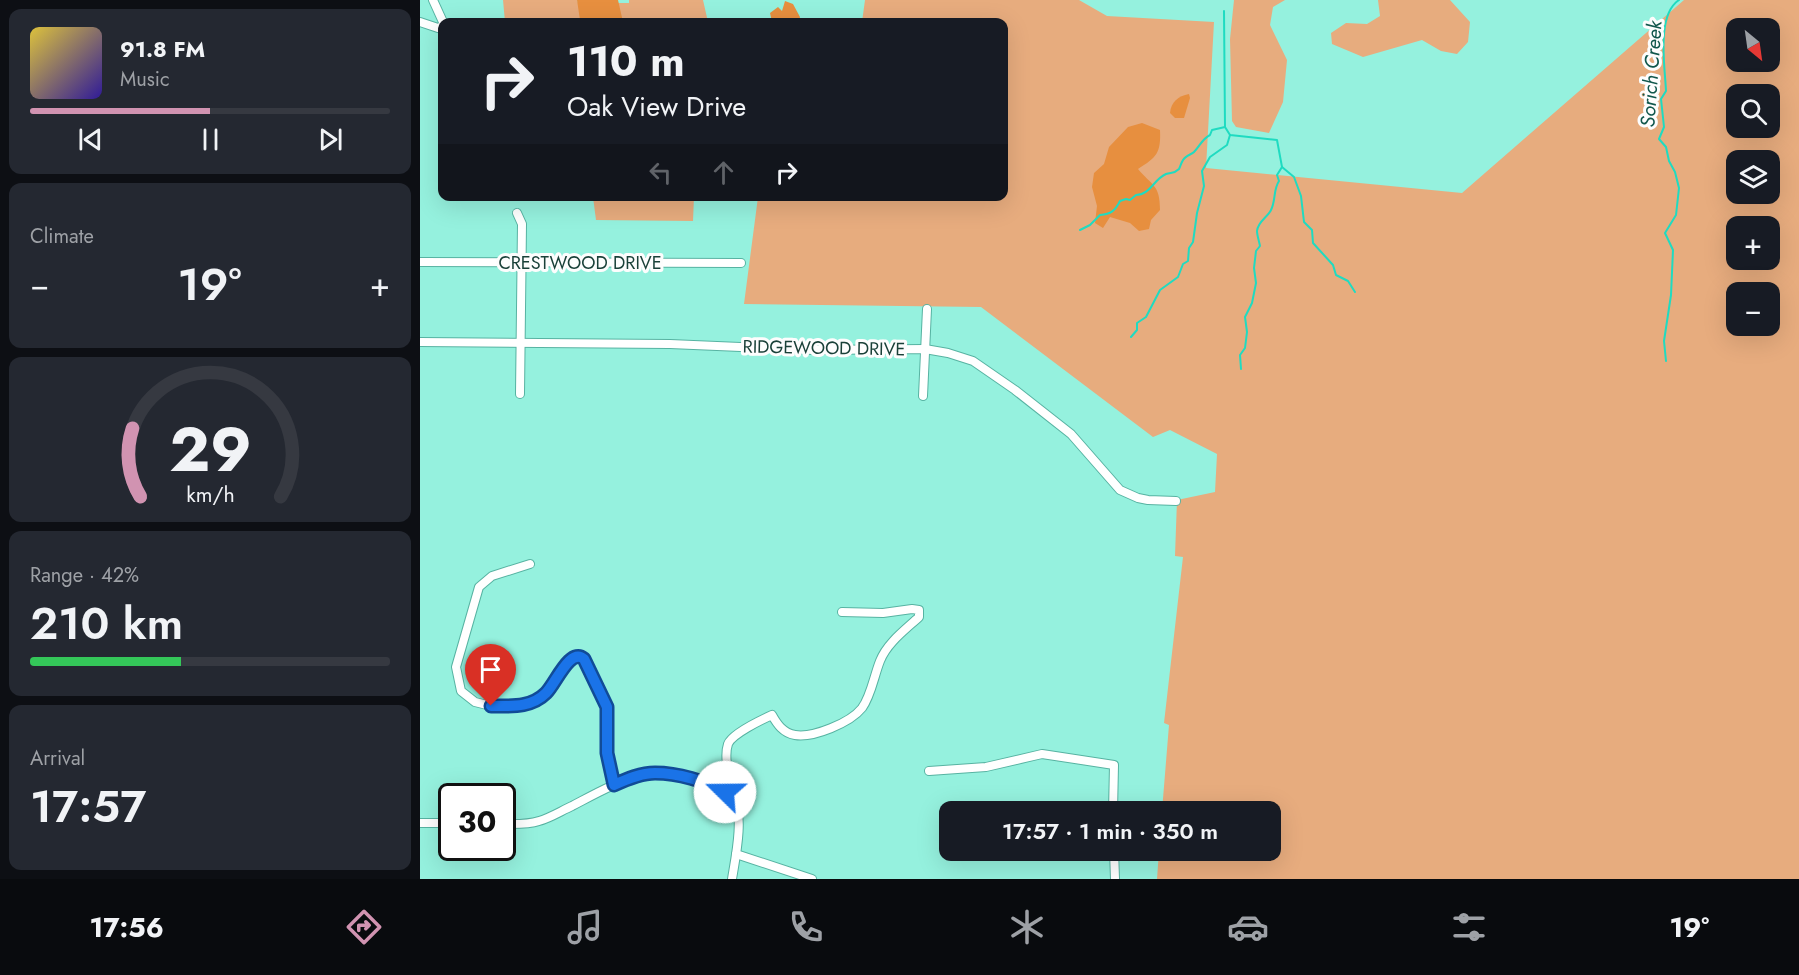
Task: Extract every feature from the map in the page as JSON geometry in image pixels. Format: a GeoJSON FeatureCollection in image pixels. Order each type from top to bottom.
{"type":"FeatureCollection","features":[{"type":"Feature","properties":{"kind":"street"},"geometry":{"type":"LineString","coordinates":[[433,0],[441,18]]}},
{"type":"Feature","properties":{"kind":"street"},"geometry":{"type":"LineString","coordinates":[[420,21],[438,28]]}},
{"type":"Feature","properties":{"kind":"street"},"geometry":{"type":"LineString","coordinates":[[517,213],[522,224],[520,394]]}},
{"type":"Feature","properties":{"kind":"street","name":"CRESTWOOD DRIVE"},"geometry":{"type":"LineString","coordinates":[[420,262],[741,263]]}},
{"type":"Feature","properties":{"kind":"street"},"geometry":{"type":"LineString","coordinates":[[923,396],[927,309]]}},
{"type":"Feature","properties":{"kind":"street","name":"RIDGEWOOD DRIVE"},"geometry":{"type":"LineString","coordinates":[[420,342],[670,344],[815,350],[925,349],[948,353],[973,361],[1015,390],[1071,434],[1120,490],[1148,500],[1176,501]]}},
{"type":"Feature","properties":{"kind":"street"},"geometry":{"type":"LineString","coordinates":[[530,564],[492,576],[479,586],[456,667],[462,691],[475,702],[491,706],[527,705],[543,696],[553,686],[569,659],[580,656],[584,659],[607,707],[607,753],[614,785]]}},
{"type":"Feature","properties":{"kind":"street"},"geometry":{"type":"LineString","coordinates":[[732,879],[736,854],[738,809],[733,797],[727,756],[732,738],[772,715],[777,726],[794,735],[814,734],[833,728],[859,712],[864,706],[881,659],[891,644],[920,617],[921,613],[919,610],[912,609],[883,613],[842,612]]}},
{"type":"Feature","properties":{"kind":"street"},"geometry":{"type":"LineString","coordinates":[[929,771],[986,767],[1042,754],[1114,765],[1113,801]]}},
{"type":"Feature","properties":{"kind":"street"},"geometry":{"type":"LineString","coordinates":[[516,823],[539,822],[614,785],[634,777],[655,773],[696,780],[716,787],[733,797]]}},
{"type":"Feature","properties":{"kind":"street"},"geometry":{"type":"LineString","coordinates":[[420,823],[438,823]]}},
{"type":"Feature","properties":{"kind":"street"},"geometry":{"type":"LineString","coordinates":[[736,854],[812,879]]}},
{"type":"Feature","properties":{"kind":"street"},"geometry":{"type":"LineString","coordinates":[[1114,861],[1115,879]]}},
{"type":"Feature","properties":{"kind":"shaded area"},"geometry":{"type":"Polygon","coordinates":[[[503,0],[629,3],[629,0],[703,0],[707,18],[505,18],[503,0]]]}},
{"type":"Feature","properties":{"kind":"shaded area"},"geometry":{"type":"Polygon","coordinates":[[[577,0],[618,0],[622,18],[580,18],[577,0]]]}},
{"type":"Feature","properties":{"kind":"shaded area"},"geometry":{"type":"Polygon","coordinates":[[[865,0],[1079,0],[1107,16],[1214,22],[1206,168],[1462,193],[1684,0],[1799,0],[1799,879],[1157,879],[1158,861],[1281,861],[1281,801],[1163,801],[1169,725],[1164,723],[1183,557],[1175,556],[1177,500],[1215,492],[1217,454],[1170,430],[1153,437],[981,307],[744,304],[757,201],[1008,201],[1008,18],[863,18],[865,0]]]}},
{"type":"Feature","properties":{"kind":"shaded area"},"geometry":{"type":"Polygon","coordinates":[[[1234,0],[1285,0],[1273,7],[1270,25],[1287,60],[1283,102],[1269,133],[1236,127],[1232,121],[1230,39],[1234,0]]]}},
{"type":"Feature","properties":{"kind":"shaded area"},"geometry":{"type":"Polygon","coordinates":[[[1378,0],[1450,0],[1470,22],[1468,42],[1457,54],[1441,51],[1422,40],[1363,57],[1332,44],[1331,33],[1346,23],[1367,24],[1380,16],[1378,0]]]}},
{"type":"Feature","properties":{"kind":"shaded area"},"geometry":{"type":"Polygon","coordinates":[[[785,1],[793,4],[800,18],[771,18],[770,13],[778,7],[782,11],[785,1]]]}},
{"type":"Feature","properties":{"kind":"shaded area"},"geometry":{"type":"Polygon","coordinates":[[[1189,94],[1184,118],[1175,118],[1170,113],[1174,103],[1178,98],[1189,94]]]}},
{"type":"Feature","properties":{"kind":"shaded area"},"geometry":{"type":"Polygon","coordinates":[[[1142,123],[1160,130],[1160,144],[1156,154],[1138,169],[1157,190],[1160,210],[1151,220],[1149,229],[1139,231],[1130,223],[1110,217],[1103,228],[1095,223],[1097,206],[1092,187],[1094,173],[1104,164],[1109,147],[1128,127],[1142,123]]]}},
{"type":"Feature","properties":{"kind":"shaded area"},"geometry":{"type":"Polygon","coordinates":[[[594,201],[694,201],[693,221],[596,220],[594,201]]]}},
{"type":"Feature","properties":{"kind":"waterway","name":"Sorich Creek"},"geometry":{"type":"LineString","coordinates":[[1666,361],[1664,341],[1671,295],[1673,250],[1665,233],[1676,215],[1679,188],[1666,147],[1659,139],[1664,127],[1661,99],[1666,91],[1663,42],[1667,17],[1679,0]]}},
{"type":"Feature","properties":{"kind":"waterway"},"geometry":{"type":"LineString","coordinates":[[1224,11],[1225,127],[1230,135],[1277,140],[1282,167],[1294,177],[1301,196],[1304,222],[1312,230],[1313,243],[1333,265],[1336,275],[1348,281],[1355,292]]}},
{"type":"Feature","properties":{"kind":"waterway"},"geometry":{"type":"LineString","coordinates":[[1080,230],[1090,225],[1100,215],[1112,211],[1120,201],[1130,200],[1148,190],[1162,176],[1177,171],[1184,159],[1194,152],[1212,130],[1225,127]]}},
{"type":"Feature","properties":{"kind":"waterway"},"geometry":{"type":"LineString","coordinates":[[1131,337],[1137,330],[1137,323],[1146,317],[1160,290],[1178,277],[1183,264],[1188,261],[1204,186],[1202,171],[1210,157],[1227,145],[1230,135]]}},
{"type":"Feature","properties":{"kind":"waterway"},"geometry":{"type":"LineString","coordinates":[[1241,369],[1240,355],[1245,348],[1247,332],[1245,317],[1252,303],[1256,283],[1254,268],[1256,251],[1260,246],[1257,231],[1273,206],[1279,181],[1277,175],[1282,167]]}},
{"type":"Feature","properties":{"kind":"route"},"geometry":{"type":"LineString","coordinates":[[491,706],[527,705],[536,702],[553,686],[569,659],[580,656],[584,659],[607,707],[607,753],[614,785],[634,777],[655,773],[696,780],[725,792]]}}]}
